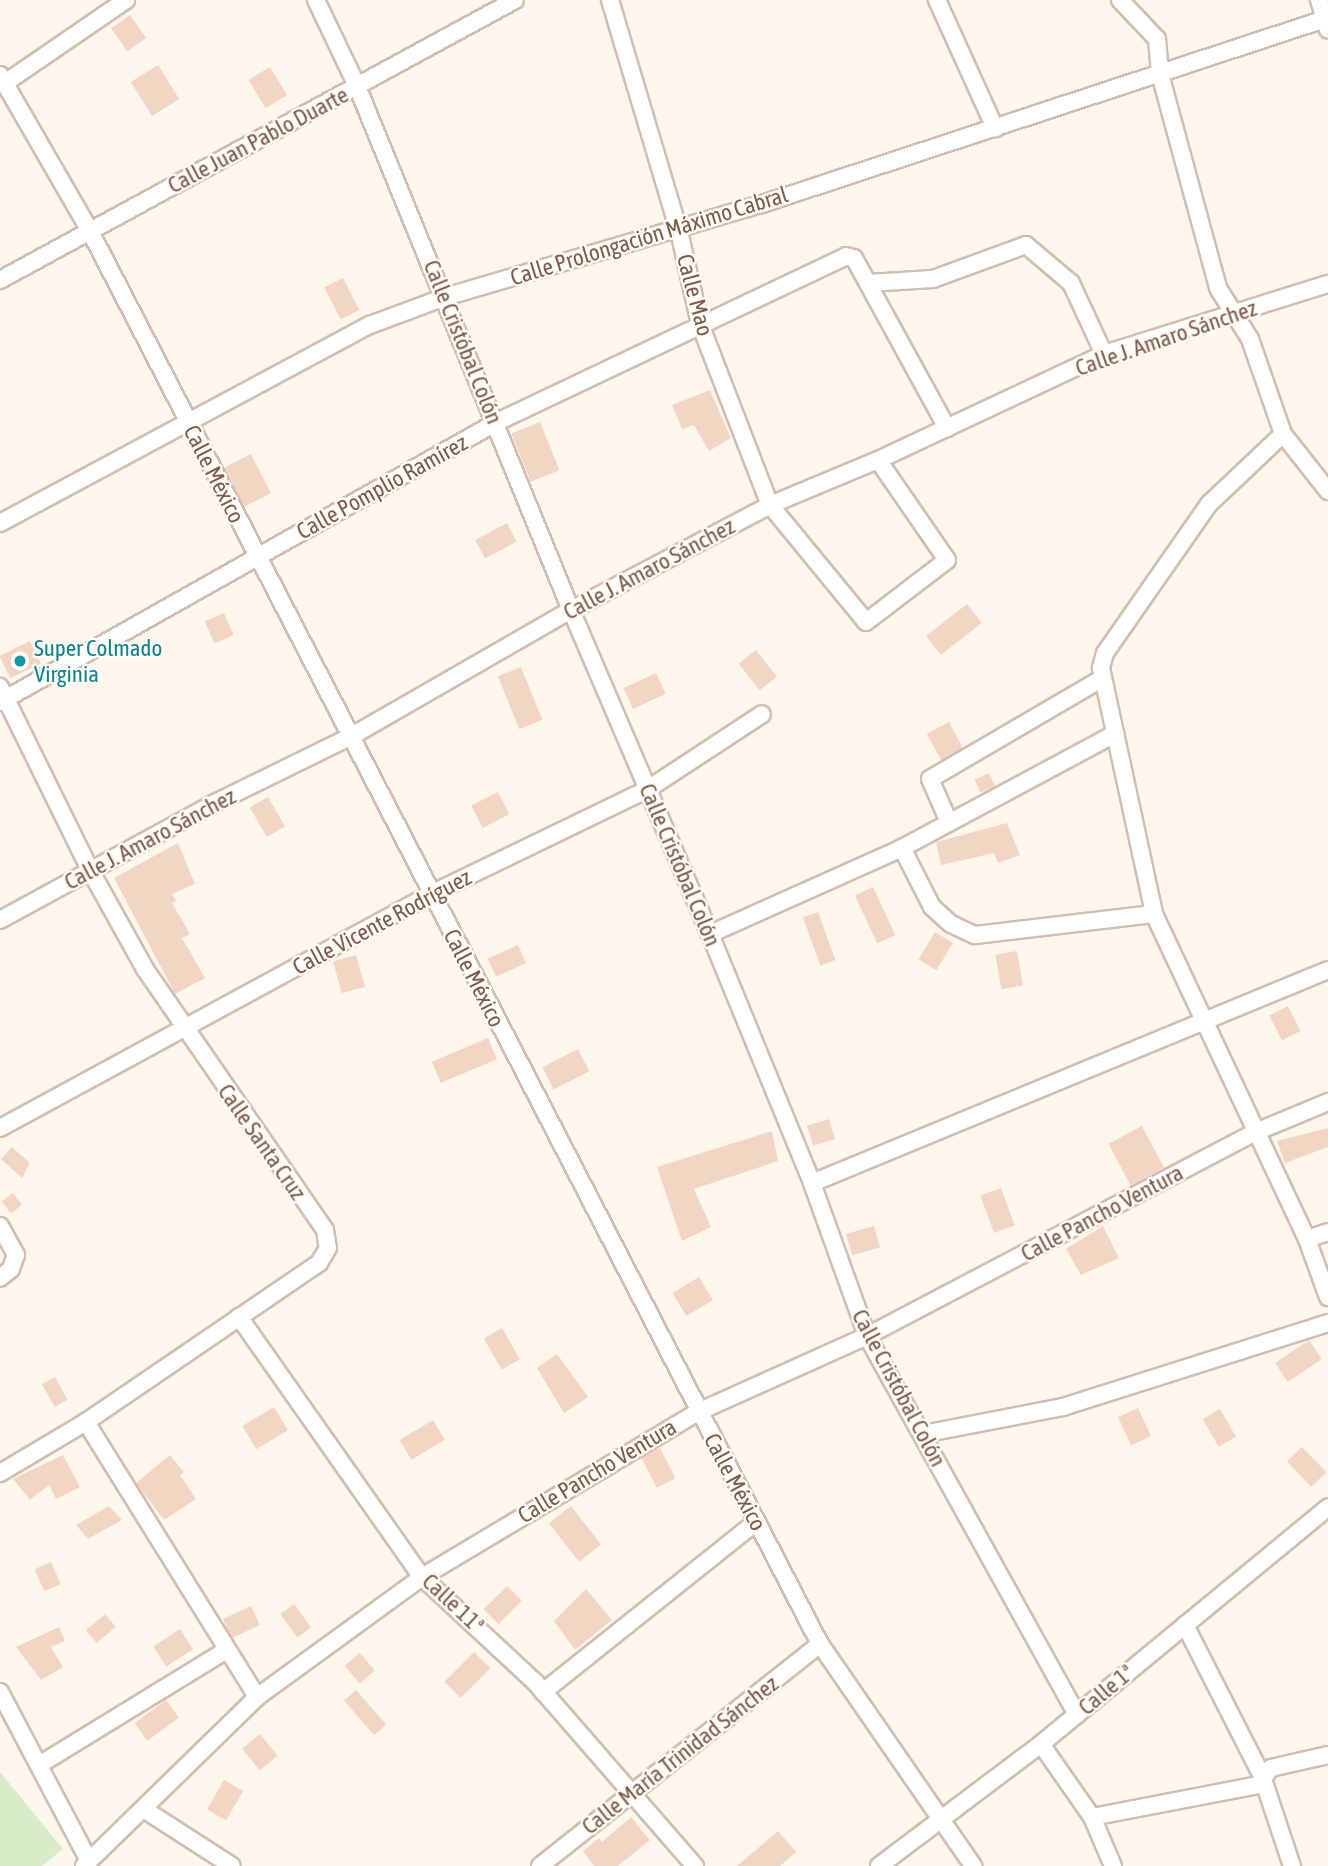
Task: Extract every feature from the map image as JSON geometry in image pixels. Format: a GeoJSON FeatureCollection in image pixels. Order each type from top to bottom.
{"type":"FeatureCollection","features":[{"type":"Feature","properties":{"kind":"street"},"geometry":{"type":"LineString","coordinates":[[2,79],[126,0]]}},
{"type":"Feature","properties":{"kind":"street","name":"Calle Cristóbal Colón"},"geometry":{"type":"LineString","coordinates":[[316,0],[358,86],[497,422],[571,610],[710,934],[812,1183],[867,1336],[1077,1715]]}},
{"type":"Feature","properties":{"kind":"street","name":"Calle Juan Pablo Duarte"},"geometry":{"type":"LineString","coordinates":[[0,279],[515,0]]}},
{"type":"Feature","properties":{"kind":"street","name":"Calle Mao"},"geometry":{"type":"LineString","coordinates":[[610,0],[679,231],[700,324],[770,505],[862,620],[872,622],[947,560],[878,460]]}},
{"type":"Feature","properties":{"kind":"street"},"geometry":{"type":"LineString","coordinates":[[937,0],[995,128]]}},
{"type":"Feature","properties":{"kind":"street"},"geometry":{"type":"LineString","coordinates":[[1120,0],[1157,39],[1160,74],[1218,288],[1231,314],[1250,339],[1283,433],[1328,491]]}},
{"type":"Feature","properties":{"kind":"street"},"geometry":{"type":"LineString","coordinates":[[1320,0],[1327,23]]}},
{"type":"Feature","properties":{"kind":"street","name":"Calle Prolongación Máximo Cabral"},"geometry":{"type":"LineString","coordinates":[[0,523],[358,331],[445,297],[679,231],[1160,74],[1327,23]]}},
{"type":"Feature","properties":{"kind":"street","name":"Calle México"},"geometry":{"type":"LineString","coordinates":[[2,79],[90,231],[820,1644],[973,1866]]}},
{"type":"Feature","properties":{"kind":"street"},"geometry":{"type":"LineString","coordinates":[[947,428],[868,283],[933,279],[1026,245],[1071,283],[1104,355]]}},
{"type":"Feature","properties":{"kind":"street","name":"Calle Pomplio Ramírez"},"geometry":{"type":"LineString","coordinates":[[2,696],[497,422],[700,324],[850,256],[868,283]]}},
{"type":"Feature","properties":{"kind":"street","name":"Calle J. Amaro Sánchez"},"geometry":{"type":"LineString","coordinates":[[0,920],[90,870],[350,737],[571,610],[770,505],[878,460],[1104,355],[1328,284]]}},
{"type":"Feature","properties":{"kind":"street"},"geometry":{"type":"LineString","coordinates":[[1283,433],[1209,504],[1105,653],[1103,678],[1154,914],[1258,1131],[1307,1239],[1328,1297]]}},
{"type":"Feature","properties":{"kind":"street"},"geometry":{"type":"LineString","coordinates":[[948,822],[930,779],[1103,678]]}},
{"type":"Feature","properties":{"kind":"street","name":"Calle Santa Cruz"},"geometry":{"type":"LineString","coordinates":[[0,1473],[86,1422],[319,1263],[328,1248],[325,1230],[184,1031],[90,870],[2,696]]}},
{"type":"Feature","properties":{"kind":"street","name":"Calle Vicente Rodríguez"},"geometry":{"type":"LineString","coordinates":[[0,1128],[184,1031],[431,894],[648,789],[762,714]]}},
{"type":"Feature","properties":{"kind":"street"},"geometry":{"type":"LineString","coordinates":[[710,934],[902,848],[1115,734]]}},
{"type":"Feature","properties":{"kind":"street"},"geometry":{"type":"LineString","coordinates":[[902,848],[932,907],[951,924],[975,935],[1154,914]]}},
{"type":"Feature","properties":{"kind":"street"},"geometry":{"type":"LineString","coordinates":[[812,1183],[1206,1023],[1328,970]]}},
{"type":"Feature","properties":{"kind":"street","name":"Calle Pancho Ventura"},"geometry":{"type":"LineString","coordinates":[[86,1863],[145,1810],[257,1697],[422,1577],[698,1412],[867,1336],[1258,1131],[1328,1102]]}},
{"type":"Feature","properties":{"kind":"street"},"geometry":{"type":"LineString","coordinates":[[0,1226],[16,1255],[11,1269],[0,1279]]}},
{"type":"Feature","properties":{"kind":"street"},"geometry":{"type":"LineString","coordinates":[[1307,1239],[1328,1232]]}},
{"type":"Feature","properties":{"kind":"street","name":"Calle 11ª"},"geometry":{"type":"LineString","coordinates":[[239,1317],[422,1577],[480,1627],[543,1692],[695,1866]]}},
{"type":"Feature","properties":{"kind":"street"},"geometry":{"type":"LineString","coordinates":[[923,1434],[1063,1406],[1328,1322]]}},
{"type":"Feature","properties":{"kind":"street"},"geometry":{"type":"LineString","coordinates":[[86,1422],[257,1697]]}},
{"type":"Feature","properties":{"kind":"street","name":"Calle 1ª"},"geometry":{"type":"LineString","coordinates":[[879,1866],[940,1816],[1041,1744],[1328,1507]]}},
{"type":"Feature","properties":{"kind":"street"},"geometry":{"type":"LineString","coordinates":[[543,1692],[756,1522]]}},
{"type":"Feature","properties":{"kind":"street"},"geometry":{"type":"LineString","coordinates":[[1185,1625],[1262,1776],[1292,1866]]}},
{"type":"Feature","properties":{"kind":"street","name":"Calle María Trinidad Sánchez"},"geometry":{"type":"LineString","coordinates":[[540,1866],[820,1644]]}},
{"type":"Feature","properties":{"kind":"street"},"geometry":{"type":"LineString","coordinates":[[38,1765],[227,1650]]}},
{"type":"Feature","properties":{"kind":"street"},"geometry":{"type":"LineString","coordinates":[[0,1692],[86,1863]]}},
{"type":"Feature","properties":{"kind":"street"},"geometry":{"type":"LineString","coordinates":[[1041,1744],[1092,1817],[1113,1866]]}},
{"type":"Feature","properties":{"kind":"street"},"geometry":{"type":"LineString","coordinates":[[1092,1817],[1258,1785],[1262,1776],[1272,1768],[1328,1755]]}},
{"type":"Feature","properties":{"kind":"street"},"geometry":{"type":"LineString","coordinates":[[145,1810],[232,1866]]}},
{"type":"Feature","properties":{"kind":"green space"},"geometry":{"type":"Polygon","coordinates":[[[0,1772],[63,1849],[42,1866],[0,1866],[0,1772]]]}},
{"type":"Feature","properties":{"kind":"building"},"geometry":{"type":"Polygon","coordinates":[[[130,15],[146,38],[127,51],[111,28],[130,15]]]}},
{"type":"Feature","properties":{"kind":"building"},"geometry":{"type":"Polygon","coordinates":[[[158,65],[179,99],[152,116],[131,82],[158,65]]]}},
{"type":"Feature","properties":{"kind":"building"},"geometry":{"type":"Polygon","coordinates":[[[270,67],[287,95],[266,108],[249,80],[270,67]]]}},
{"type":"Feature","properties":{"kind":"building"},"geometry":{"type":"Polygon","coordinates":[[[343,278],[359,310],[341,320],[324,288],[343,278]]]}},
{"type":"Feature","properties":{"kind":"building"},"geometry":{"type":"Polygon","coordinates":[[[710,390],[731,438],[709,451],[694,425],[682,429],[672,405],[710,390]]]}},
{"type":"Feature","properties":{"kind":"building"},"geometry":{"type":"Polygon","coordinates":[[[540,422],[559,470],[531,482],[511,434],[540,422]]]}},
{"type":"Feature","properties":{"kind":"building"},"geometry":{"type":"Polygon","coordinates":[[[251,454],[271,493],[244,507],[224,468],[251,454]]]}},
{"type":"Feature","properties":{"kind":"building"},"geometry":{"type":"Polygon","coordinates":[[[507,523],[517,542],[485,558],[475,540],[507,523]]]}},
{"type":"Feature","properties":{"kind":"building"},"geometry":{"type":"Polygon","coordinates":[[[967,604],[982,623],[941,655],[926,636],[967,604]]]}},
{"type":"Feature","properties":{"kind":"building"},"geometry":{"type":"Polygon","coordinates":[[[224,613],[234,635],[215,643],[205,622],[224,613]]]}},
{"type":"Feature","properties":{"kind":"building","name":"Super Colmado Virginia"},"geometry":{"type":"Polygon","coordinates":[[[30,641],[41,663],[10,678],[0,656],[30,641]]]}},
{"type":"Feature","properties":{"kind":"building"},"geometry":{"type":"Polygon","coordinates":[[[756,650],[777,677],[760,690],[739,664],[756,650]]]}},
{"type":"Feature","properties":{"kind":"building"},"geometry":{"type":"Polygon","coordinates":[[[521,667],[542,720],[519,729],[498,676],[521,667]]]}},
{"type":"Feature","properties":{"kind":"building"},"geometry":{"type":"Polygon","coordinates":[[[656,673],[666,694],[633,709],[623,688],[656,673]]]}},
{"type":"Feature","properties":{"kind":"building"},"geometry":{"type":"Polygon","coordinates":[[[949,722],[963,748],[941,760],[927,734],[949,722]]]}},
{"type":"Feature","properties":{"kind":"building"},"geometry":{"type":"Polygon","coordinates":[[[989,773],[995,786],[980,792],[974,780],[989,773]]]}},
{"type":"Feature","properties":{"kind":"building"},"geometry":{"type":"Polygon","coordinates":[[[498,792],[509,814],[483,828],[471,806],[498,792]]]}},
{"type":"Feature","properties":{"kind":"building"},"geometry":{"type":"Polygon","coordinates":[[[268,797],[285,826],[267,837],[250,808],[268,797]]]}},
{"type":"Feature","properties":{"kind":"building"},"geometry":{"type":"Polygon","coordinates":[[[1007,823],[1020,855],[998,863],[994,853],[941,865],[936,842],[1007,823]]]}},
{"type":"Feature","properties":{"kind":"building"},"geometry":{"type":"Polygon","coordinates":[[[178,843],[195,884],[172,894],[176,901],[172,903],[190,934],[182,938],[205,978],[175,994],[114,878],[178,843]]]}},
{"type":"Feature","properties":{"kind":"building"},"geometry":{"type":"Polygon","coordinates":[[[873,887],[895,935],[877,943],[855,895],[873,887]]]}},
{"type":"Feature","properties":{"kind":"building"},"geometry":{"type":"Polygon","coordinates":[[[818,912],[835,960],[820,965],[803,917],[818,912]]]}},
{"type":"Feature","properties":{"kind":"building"},"geometry":{"type":"Polygon","coordinates":[[[935,932],[953,943],[937,970],[919,959],[935,932]]]}},
{"type":"Feature","properties":{"kind":"building"},"geometry":{"type":"Polygon","coordinates":[[[518,945],[526,963],[496,977],[488,958],[518,945]]]}},
{"type":"Feature","properties":{"kind":"building"},"geometry":{"type":"Polygon","coordinates":[[[1017,951],[1023,985],[1001,989],[995,955],[1017,951]]]}},
{"type":"Feature","properties":{"kind":"building"},"geometry":{"type":"Polygon","coordinates":[[[356,955],[365,987],[342,993],[333,962],[356,955]]]}},
{"type":"Feature","properties":{"kind":"building"},"geometry":{"type":"Polygon","coordinates":[[[1288,1006],[1301,1031],[1282,1040],[1269,1016],[1288,1006]]]}},
{"type":"Feature","properties":{"kind":"building"},"geometry":{"type":"Polygon","coordinates":[[[488,1038],[497,1059],[441,1083],[432,1062],[488,1038]]]}},
{"type":"Feature","properties":{"kind":"building"},"geometry":{"type":"Polygon","coordinates":[[[578,1049],[589,1071],[554,1089],[542,1067],[578,1049]]]}},
{"type":"Feature","properties":{"kind":"building"},"geometry":{"type":"Polygon","coordinates":[[[829,1119],[835,1139],[813,1146],[807,1126],[829,1119]]]}},
{"type":"Feature","properties":{"kind":"building"},"geometry":{"type":"Polygon","coordinates":[[[1142,1126],[1164,1167],[1131,1185],[1108,1144],[1142,1126]]]}},
{"type":"Feature","properties":{"kind":"building"},"geometry":{"type":"Polygon","coordinates":[[[1328,1128],[1328,1147],[1285,1163],[1277,1141],[1328,1128]]]}},
{"type":"Feature","properties":{"kind":"building"},"geometry":{"type":"Polygon","coordinates":[[[772,1131],[778,1161],[694,1189],[711,1227],[682,1241],[657,1167],[772,1131]]]}},
{"type":"Feature","properties":{"kind":"building"},"geometry":{"type":"Polygon","coordinates":[[[12,1147],[30,1163],[22,1178],[1,1159],[12,1147]]]}},
{"type":"Feature","properties":{"kind":"building"},"geometry":{"type":"Polygon","coordinates":[[[1001,1188],[1015,1226],[994,1233],[980,1196],[1001,1188]]]}},
{"type":"Feature","properties":{"kind":"building"},"geometry":{"type":"Polygon","coordinates":[[[13,1193],[22,1205],[11,1213],[2,1201],[13,1193]]]}},
{"type":"Feature","properties":{"kind":"building"},"geometry":{"type":"Polygon","coordinates":[[[874,1226],[880,1247],[852,1255],[846,1234],[874,1226]]]}},
{"type":"Feature","properties":{"kind":"building"},"geometry":{"type":"Polygon","coordinates":[[[1103,1226],[1119,1258],[1081,1275],[1066,1249],[1103,1226]]]}},
{"type":"Feature","properties":{"kind":"building"},"geometry":{"type":"Polygon","coordinates":[[[699,1277],[713,1300],[686,1316],[672,1293],[699,1277]]]}},
{"type":"Feature","properties":{"kind":"building"},"geometry":{"type":"Polygon","coordinates":[[[502,1328],[520,1359],[502,1370],[484,1338],[502,1328]]]}},
{"type":"Feature","properties":{"kind":"building"},"geometry":{"type":"Polygon","coordinates":[[[1309,1340],[1322,1359],[1288,1382],[1275,1363],[1309,1340]]]}},
{"type":"Feature","properties":{"kind":"building"},"geometry":{"type":"Polygon","coordinates":[[[557,1354],[588,1397],[564,1413],[537,1368],[557,1354]]]}},
{"type":"Feature","properties":{"kind":"building"},"geometry":{"type":"Polygon","coordinates":[[[55,1377],[68,1400],[54,1407],[42,1384],[55,1377]]]}},
{"type":"Feature","properties":{"kind":"building"},"geometry":{"type":"Polygon","coordinates":[[[274,1407],[288,1430],[256,1449],[242,1426],[274,1407]]]}},
{"type":"Feature","properties":{"kind":"building"},"geometry":{"type":"Polygon","coordinates":[[[1138,1408],[1151,1436],[1131,1445],[1118,1417],[1138,1408]]]}},
{"type":"Feature","properties":{"kind":"building"},"geometry":{"type":"Polygon","coordinates":[[[1220,1409],[1236,1437],[1219,1447],[1203,1419],[1220,1409]]]}},
{"type":"Feature","properties":{"kind":"building"},"geometry":{"type":"Polygon","coordinates":[[[433,1420],[445,1440],[411,1460],[400,1440],[433,1420]]]}},
{"type":"Feature","properties":{"kind":"building"},"geometry":{"type":"Polygon","coordinates":[[[1302,1447],[1326,1472],[1311,1487],[1287,1462],[1302,1447]]]}},
{"type":"Feature","properties":{"kind":"building"},"geometry":{"type":"Polygon","coordinates":[[[660,1448],[675,1478],[657,1488],[641,1458],[660,1448]]]}},
{"type":"Feature","properties":{"kind":"building"},"geometry":{"type":"Polygon","coordinates":[[[63,1455],[80,1487],[56,1499],[49,1485],[30,1500],[13,1479],[63,1455]]]}},
{"type":"Feature","properties":{"kind":"building"},"geometry":{"type":"Polygon","coordinates":[[[170,1455],[184,1472],[180,1475],[196,1499],[164,1520],[136,1483],[170,1455]]]}},
{"type":"Feature","properties":{"kind":"building"},"geometry":{"type":"Polygon","coordinates":[[[109,1506],[122,1520],[88,1539],[76,1525],[109,1506]]]}},
{"type":"Feature","properties":{"kind":"building"},"geometry":{"type":"Polygon","coordinates":[[[571,1506],[601,1545],[579,1562],[549,1523],[571,1506]]]}},
{"type":"Feature","properties":{"kind":"building"},"geometry":{"type":"Polygon","coordinates":[[[51,1562],[61,1584],[44,1591],[35,1569],[51,1562]]]}},
{"type":"Feature","properties":{"kind":"building"},"geometry":{"type":"Polygon","coordinates":[[[507,1586],[522,1601],[499,1624],[484,1609],[507,1586]]]}},
{"type":"Feature","properties":{"kind":"building"},"geometry":{"type":"Polygon","coordinates":[[[586,1589],[612,1620],[575,1650],[554,1621],[586,1589]]]}},
{"type":"Feature","properties":{"kind":"building"},"geometry":{"type":"Polygon","coordinates":[[[294,1604],[311,1627],[297,1637],[280,1614],[294,1604]]]}},
{"type":"Feature","properties":{"kind":"building"},"geometry":{"type":"Polygon","coordinates":[[[251,1606],[260,1625],[232,1638],[223,1619],[251,1606]]]}},
{"type":"Feature","properties":{"kind":"building"},"geometry":{"type":"Polygon","coordinates":[[[105,1614],[116,1627],[97,1643],[86,1630],[105,1614]]]}},
{"type":"Feature","properties":{"kind":"building"},"geometry":{"type":"Polygon","coordinates":[[[59,1627],[65,1641],[51,1647],[63,1667],[41,1680],[16,1647],[59,1627]]]}},
{"type":"Feature","properties":{"kind":"building"},"geometry":{"type":"Polygon","coordinates":[[[180,1629],[193,1649],[166,1667],[153,1646],[180,1629]]]}},
{"type":"Feature","properties":{"kind":"building"},"geometry":{"type":"Polygon","coordinates":[[[474,1652],[490,1668],[461,1698],[444,1682],[474,1652]]]}},
{"type":"Feature","properties":{"kind":"building"},"geometry":{"type":"Polygon","coordinates":[[[360,1653],[375,1671],[359,1683],[345,1666],[360,1653]]]}},
{"type":"Feature","properties":{"kind":"building"},"geometry":{"type":"Polygon","coordinates":[[[356,1690],[386,1725],[374,1735],[344,1700],[356,1690]]]}},
{"type":"Feature","properties":{"kind":"building"},"geometry":{"type":"Polygon","coordinates":[[[166,1700],[179,1718],[147,1741],[134,1723],[166,1700]]]}},
{"type":"Feature","properties":{"kind":"building"},"geometry":{"type":"Polygon","coordinates":[[[260,1734],[278,1756],[260,1770],[242,1748],[260,1734]]]}},
{"type":"Feature","properties":{"kind":"building"},"geometry":{"type":"Polygon","coordinates":[[[224,1780],[243,1791],[226,1820],[207,1809],[224,1780]]]}},
{"type":"Feature","properties":{"kind":"building"},"geometry":{"type":"Polygon","coordinates":[[[631,1817],[650,1840],[618,1866],[594,1866],[583,1851],[599,1838],[602,1842],[631,1817]]]}},
{"type":"Feature","properties":{"kind":"building"},"geometry":{"type":"Polygon","coordinates":[[[778,1831],[796,1852],[780,1866],[737,1866],[778,1831]]]}},
{"type":"Feature","properties":{"kind":"place","name":"Super Colmado Virginia"},"geometry":{"type":"Point","coordinates":[20,661]}}]}
